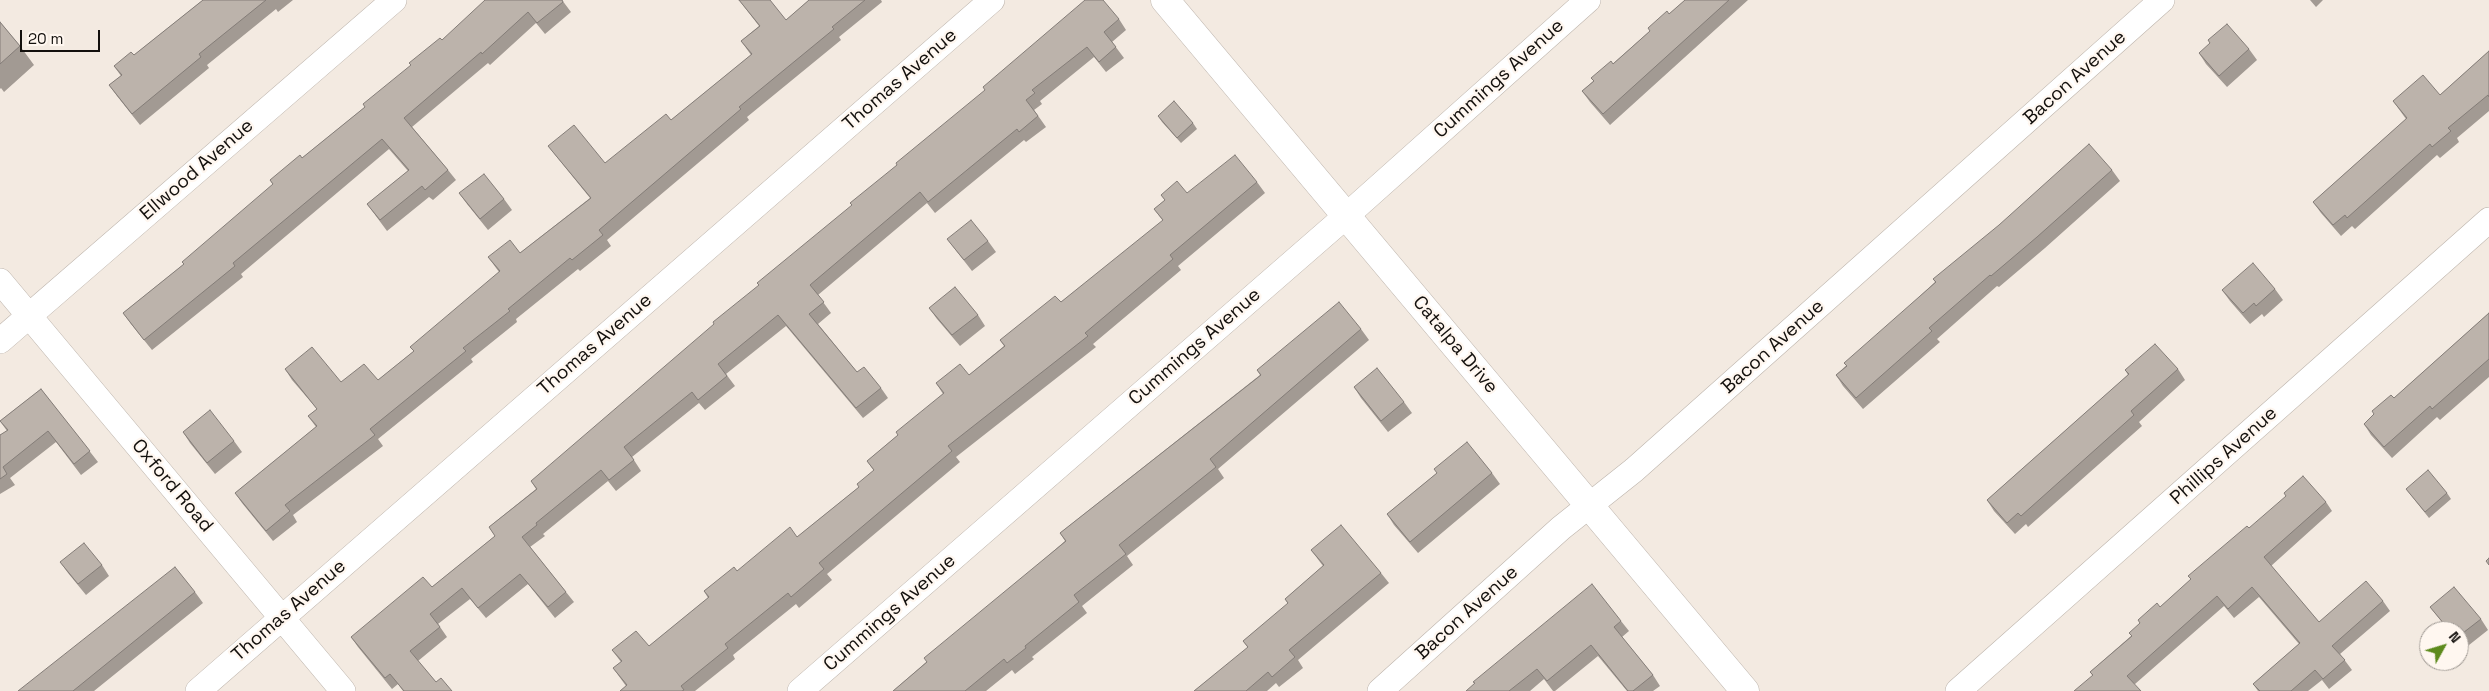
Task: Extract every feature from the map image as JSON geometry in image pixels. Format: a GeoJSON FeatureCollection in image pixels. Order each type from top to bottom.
{"type":"FeatureCollection","features":[{"type":"Feature","properties":{"kind":"street","name":"Ellwood Avenue"},"geometry":{"type":"LineString","coordinates":[[0,341],[394,0]]}},
{"type":"Feature","properties":{"kind":"street","name":"Thomas Avenue"},"geometry":{"type":"LineString","coordinates":[[198,691],[992,0]]}},
{"type":"Feature","properties":{"kind":"street","name":"Catalpa Drive"},"geometry":{"type":"LineString","coordinates":[[1165,0],[1745,691]]}},
{"type":"Feature","properties":{"kind":"street","name":"Cummings Avenue"},"geometry":{"type":"LineString","coordinates":[[800,691],[1346,216],[1588,0]]}},
{"type":"Feature","properties":{"kind":"street","name":"Bacon Avenue"},"geometry":{"type":"LineString","coordinates":[[1380,691],[1554,534],[1642,464],[2162,0]]}},
{"type":"Feature","properties":{"kind":"street","name":"Phillips Avenue"},"geometry":{"type":"LineString","coordinates":[[1958,691],[2489,220]]}},
{"type":"Feature","properties":{"kind":"street","name":"Oxford Road"},"geometry":{"type":"LineString","coordinates":[[0,281],[343,691]]}},
{"type":"Feature","properties":{"kind":"building"},"geometry":{"type":"Polygon","coordinates":[[[203,0],[266,0],[199,54],[201,57],[132,114],[109,85],[122,75],[114,66],[131,52],[134,55],[203,0]]]}},
{"type":"Feature","properties":{"kind":"building"},"geometry":{"type":"Polygon","coordinates":[[[485,0],[562,0],[563,2],[537,23],[528,12],[482,54],[481,52],[404,118],[448,170],[425,190],[422,186],[380,220],[367,204],[409,170],[382,139],[233,263],[235,266],[144,340],[123,313],[184,264],[182,262],[273,184],[270,180],[300,155],[302,158],[365,107],[363,104],[411,65],[409,63],[440,38],[442,40],[485,0]]]}},
{"type":"Feature","properties":{"kind":"building"},"geometry":{"type":"Polygon","coordinates":[[[739,0],[770,0],[786,20],[809,0],[865,0],[832,27],[834,29],[739,107],[741,109],[599,230],[603,235],[572,260],[570,258],[508,309],[510,311],[463,348],[466,351],[370,429],[375,435],[285,505],[290,511],[266,531],[235,493],[317,426],[308,416],[317,409],[285,369],[312,347],[341,382],[364,364],[378,380],[414,351],[410,347],[500,271],[488,257],[510,240],[520,253],[591,198],[548,146],[574,125],[605,163],[666,114],[671,120],[752,54],[741,41],[760,26],[739,0]]]}},
{"type":"Feature","properties":{"kind":"building"},"geometry":{"type":"Polygon","coordinates":[[[1085,0],[1103,0],[1119,19],[1104,32],[1116,47],[1099,62],[1087,47],[1032,90],[1035,93],[1026,100],[1038,116],[1019,132],[1017,129],[928,202],[920,192],[810,285],[824,302],[809,314],[857,372],[864,367],[881,388],[856,408],[778,315],[718,364],[727,376],[698,400],[692,392],[624,447],[634,460],[609,480],[601,470],[536,523],[537,525],[522,537],[566,592],[548,607],[520,574],[478,608],[462,588],[430,614],[440,627],[410,651],[436,682],[441,678],[452,691],[404,691],[390,674],[385,678],[351,637],[423,577],[432,587],[495,536],[489,527],[537,489],[531,481],[714,324],[713,322],[759,285],[757,283],[852,205],[850,203],[897,165],[896,163],[985,90],[983,87],[1085,0]]]}},
{"type":"Feature","properties":{"kind":"building"},"geometry":{"type":"Polygon","coordinates":[[[1685,0],[1729,0],[1603,114],[1582,91],[1594,81],[1591,78],[1611,61],[1613,64],[1650,31],[1648,28],[1667,11],[1669,14],[1685,0]]]}},
{"type":"Feature","properties":{"kind":"building"},"geometry":{"type":"Polygon","coordinates":[[[0,22],[20,46],[0,64],[0,22]]]}},
{"type":"Feature","properties":{"kind":"building"},"geometry":{"type":"Polygon","coordinates":[[[2227,24],[2249,49],[2219,76],[2199,53],[2210,43],[2208,40],[2227,24]]]}},
{"type":"Feature","properties":{"kind":"building"},"geometry":{"type":"Polygon","coordinates":[[[2489,51],[2489,97],[2488,95],[2448,128],[2451,131],[2432,147],[2430,144],[2347,218],[2345,215],[2333,225],[2313,202],[2407,118],[2393,101],[2423,75],[2440,95],[2489,51]]]}},
{"type":"Feature","properties":{"kind":"building"},"geometry":{"type":"Polygon","coordinates":[[[1174,101],[1193,123],[1177,138],[1158,116],[1174,101]]]}},
{"type":"Feature","properties":{"kind":"building"},"geometry":{"type":"Polygon","coordinates":[[[2089,144],[2112,170],[2037,237],[1929,328],[1932,331],[1856,398],[1836,375],[1847,366],[1844,363],[1936,282],[1933,279],[1999,225],[2089,144]]]}},
{"type":"Feature","properties":{"kind":"building"},"geometry":{"type":"Polygon","coordinates":[[[1235,155],[1257,182],[1170,255],[1173,259],[1085,333],[1088,336],[948,446],[952,451],[819,563],[824,569],[791,597],[788,593],[725,644],[728,648],[681,686],[684,690],[620,691],[627,685],[613,668],[622,661],[612,650],[636,631],[649,646],[709,597],[704,591],[734,567],[737,571],[790,527],[797,537],[859,487],[857,484],[874,470],[867,461],[898,435],[896,432],[944,393],[936,383],[960,364],[969,375],[1005,346],[1000,340],[1055,296],[1061,302],[1163,220],[1154,209],[1165,200],[1161,195],[1177,181],[1187,193],[1235,155]]]}},
{"type":"Feature","properties":{"kind":"building"},"geometry":{"type":"Polygon","coordinates":[[[484,174],[504,199],[480,219],[459,193],[484,174]]]}},
{"type":"Feature","properties":{"kind":"building"},"geometry":{"type":"Polygon","coordinates":[[[971,220],[988,241],[964,260],[947,239],[971,220]]]}},
{"type":"Feature","properties":{"kind":"building"},"geometry":{"type":"Polygon","coordinates":[[[2253,263],[2275,289],[2256,306],[2254,303],[2243,313],[2222,290],[2253,263]]]}},
{"type":"Feature","properties":{"kind":"building"},"geometry":{"type":"Polygon","coordinates":[[[955,287],[978,315],[952,335],[929,308],[955,287]]]}},
{"type":"Feature","properties":{"kind":"building"},"geometry":{"type":"Polygon","coordinates":[[[1339,302],[1361,329],[1210,459],[1216,467],[1119,545],[1126,554],[1074,595],[1079,602],[1007,663],[1004,659],[965,691],[893,691],[927,662],[924,658],[1066,541],[1060,533],[1261,375],[1257,370],[1339,302]]]}},
{"type":"Feature","properties":{"kind":"building"},"geometry":{"type":"Polygon","coordinates":[[[2489,313],[2489,359],[2432,409],[2430,406],[2384,447],[2364,424],[2374,414],[2372,411],[2391,395],[2394,398],[2489,313]]]}},
{"type":"Feature","properties":{"kind":"building"},"geometry":{"type":"Polygon","coordinates":[[[2155,344],[2178,369],[2131,411],[2134,415],[2021,516],[2018,513],[2007,523],[1987,500],[2129,374],[2125,370],[2155,344]]]}},
{"type":"Feature","properties":{"kind":"building"},"geometry":{"type":"Polygon","coordinates":[[[1377,368],[1404,402],[1381,421],[1354,387],[1377,368]]]}},
{"type":"Feature","properties":{"kind":"building"},"geometry":{"type":"Polygon","coordinates":[[[41,389],[90,451],[74,464],[48,431],[3,467],[7,474],[0,479],[0,435],[8,430],[0,421],[41,389]]]}},
{"type":"Feature","properties":{"kind":"building"},"geometry":{"type":"Polygon","coordinates":[[[210,410],[234,441],[207,463],[183,432],[210,410]]]}},
{"type":"Feature","properties":{"kind":"building"},"geometry":{"type":"Polygon","coordinates":[[[1467,442],[1492,473],[1410,542],[1387,514],[1437,473],[1434,469],[1467,442]]]}},
{"type":"Feature","properties":{"kind":"building"},"geometry":{"type":"Polygon","coordinates":[[[2428,470],[2447,493],[2425,512],[2406,489],[2428,470]]]}},
{"type":"Feature","properties":{"kind":"building"},"geometry":{"type":"Polygon","coordinates":[[[2303,476],[2326,502],[2264,557],[2319,622],[2366,581],[2383,601],[2332,646],[2345,660],[2323,679],[2315,670],[2291,691],[2260,691],[2253,684],[2300,643],[2252,587],[2228,609],[2217,596],[2127,676],[2141,691],[2074,691],[2093,675],[2090,672],[2132,636],[2129,633],[2140,623],[2138,620],[2157,603],[2160,607],[2191,579],[2188,576],[2286,496],[2284,493],[2303,476]]]}},
{"type":"Feature","properties":{"kind":"building"},"geometry":{"type":"Polygon","coordinates":[[[1341,525],[1381,573],[1289,650],[1295,657],[1272,677],[1268,672],[1246,691],[1194,691],[1248,647],[1243,641],[1288,603],[1285,599],[1324,565],[1311,550],[1341,525]]]}},
{"type":"Feature","properties":{"kind":"building"},"geometry":{"type":"Polygon","coordinates":[[[84,543],[102,565],[78,584],[60,562],[84,543]]]}},
{"type":"Feature","properties":{"kind":"building"},"geometry":{"type":"Polygon","coordinates":[[[175,567],[195,592],[73,691],[18,691],[175,567]]]}},
{"type":"Feature","properties":{"kind":"building"},"geometry":{"type":"Polygon","coordinates":[[[1592,584],[1621,621],[1614,627],[1653,675],[1633,691],[1628,691],[1591,645],[1547,681],[1537,669],[1509,691],[1466,691],[1475,683],[1473,682],[1592,584]]]}},
{"type":"Feature","properties":{"kind":"building"},"geometry":{"type":"Polygon","coordinates":[[[2454,587],[2481,619],[2469,628],[2469,621],[2442,621],[2430,607],[2454,587]]]}}]}
